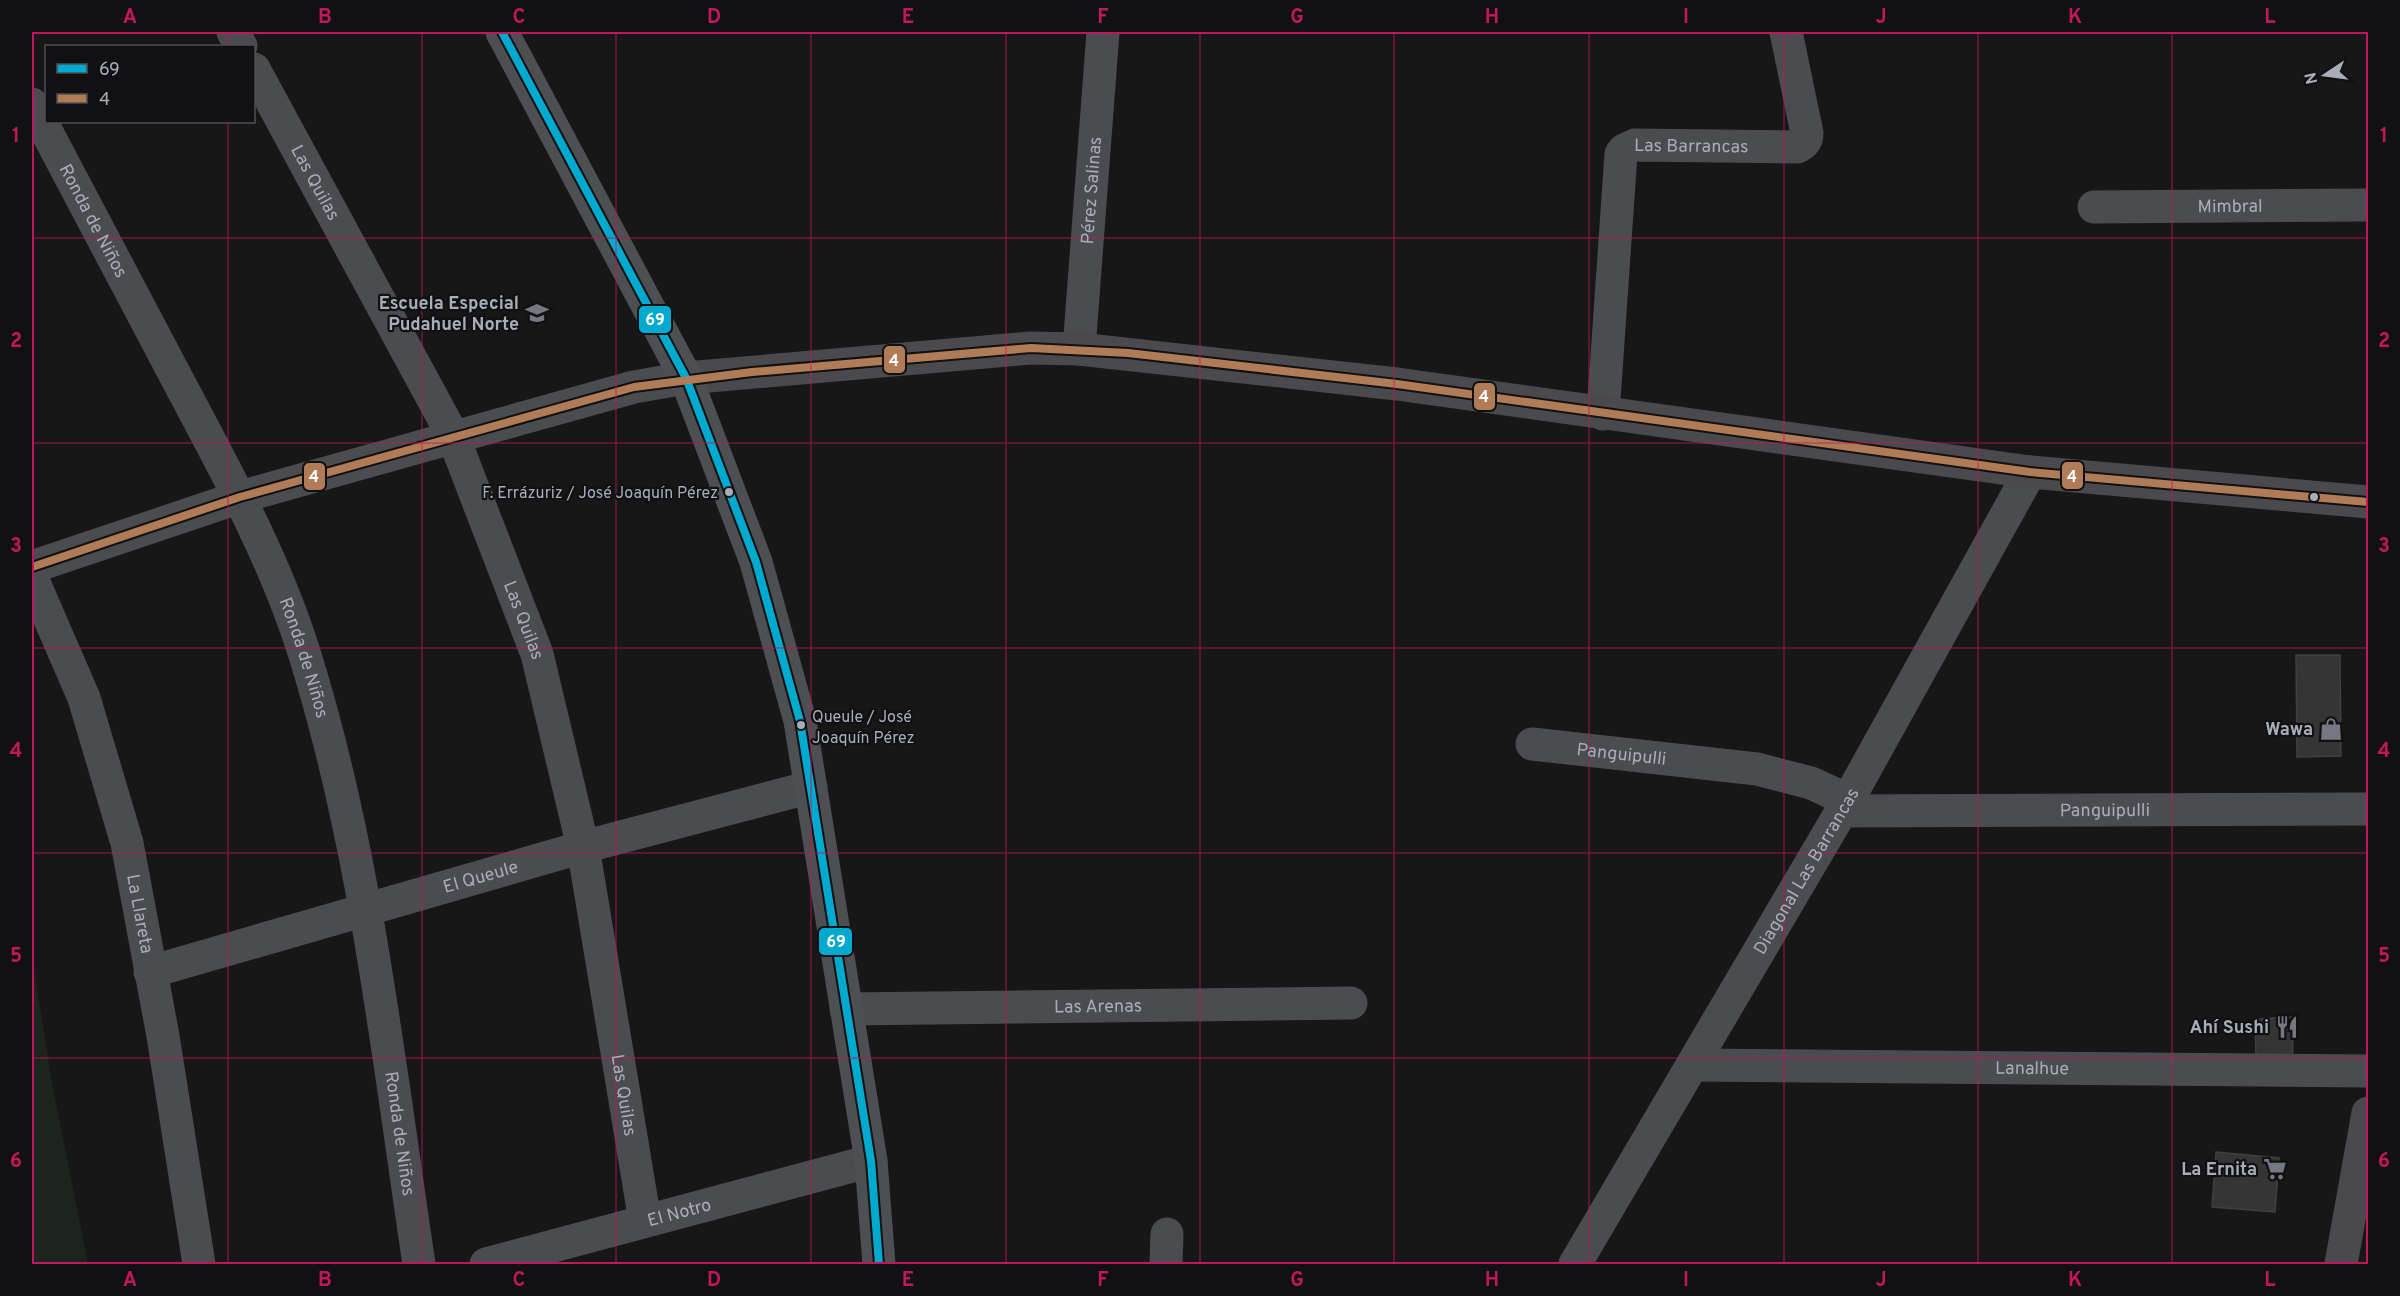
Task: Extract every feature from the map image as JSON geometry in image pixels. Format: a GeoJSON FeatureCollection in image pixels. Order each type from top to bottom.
{"type":"FeatureCollection","features":[{"type":"Feature","properties":{"kind":"main road"},"geometry":{"type":"LineString","coordinates":[[502,32],[686,378],[756,562],[790,680],[811,787],[871,1161],[879,1264]]}},
{"type":"Feature","properties":{"kind":"street","name":"Pérez Salinas"},"geometry":{"type":"LineString","coordinates":[[1079,349],[1103,32]]}},
{"type":"Feature","properties":{"kind":"street","name":"Las Barrancas"},"geometry":{"type":"LineString","coordinates":[[1602,414],[1621,154],[1635,145],[1797,147],[1803,144],[1807,140],[1807,133],[1786,32]]}},
{"type":"Feature","properties":{"kind":"street","name":"Las Quilas"},"geometry":{"type":"LineString","coordinates":[[255,71],[453,436],[537,654],[583,847],[645,1221]]}},
{"type":"Feature","properties":{"kind":"street","name":"Ronda de Niños"},"geometry":{"type":"LineString","coordinates":[[32,104],[240,497],[282,591],[303,649],[342,796],[366,912],[420,1264]]}},
{"type":"Feature","properties":{"kind":"street","name":"Mimbral"},"geometry":{"type":"LineString","coordinates":[[2094,207],[2368,205]]}},
{"type":"Feature","properties":{"kind":"street"},"geometry":{"type":"LineString","coordinates":[[32,567],[240,497],[634,387],[686,378],[1031,348],[1079,349],[1397,384],[2030,472],[2368,502]]}},
{"type":"Feature","properties":{"kind":"street","name":"Diagonal Las Barrancas"},"geometry":{"type":"LineString","coordinates":[[1575,1264],[1694,1065],[1844,806],[2030,472]]}},
{"type":"Feature","properties":{"kind":"street","name":"La Llareta"},"geometry":{"type":"LineString","coordinates":[[32,578],[87,709],[127,843],[163,1036],[199,1264]]}},
{"type":"Feature","properties":{"kind":"street","name":"Panguipulli"},"geometry":{"type":"LineString","coordinates":[[1532,744],[1757,769],[1811,783],[1844,806],[2368,809]]}},
{"type":"Feature","properties":{"kind":"street","name":"El Queule"},"geometry":{"type":"LineString","coordinates":[[150,972],[366,912],[583,847],[811,787]]}},
{"type":"Feature","properties":{"kind":"street","name":"Las Arenas"},"geometry":{"type":"LineString","coordinates":[[846,1009],[1351,1003]]}},
{"type":"Feature","properties":{"kind":"street","name":"Lanalhue"},"geometry":{"type":"LineString","coordinates":[[1694,1065],[2368,1071]]}},
{"type":"Feature","properties":{"kind":"street"},"geometry":{"type":"LineString","coordinates":[[2341,1264],[2363,1178],[2368,1113]]}},
{"type":"Feature","properties":{"kind":"street","name":"El Notro"},"geometry":{"type":"LineString","coordinates":[[486,1264],[871,1161]]}},
{"type":"Feature","properties":{"kind":"shaded area"},"geometry":{"type":"Polygon","coordinates":[[[32,957],[53,1088],[88,1264],[32,1264],[32,957]]]}},
{"type":"Feature","properties":{"kind":"building"},"geometry":{"type":"Polygon","coordinates":[[[2296,655],[2340,655],[2341,756],[2297,757],[2296,655]]]}},
{"type":"Feature","properties":{"kind":"building"},"geometry":{"type":"Polygon","coordinates":[[[2292,1017],[2293,1058],[2256,1059],[2255,1019],[2292,1017]]]}},
{"type":"Feature","properties":{"kind":"building"},"geometry":{"type":"Polygon","coordinates":[[[2216,1152],[2279,1158],[2275,1212],[2212,1207],[2216,1152]]]}},
{"type":"Feature","properties":{"kind":"transit line","name":"69"},"geometry":{"type":"LineString","coordinates":[[502,32],[686,378],[756,562],[800,721],[871,1161],[879,1264]]}},
{"type":"Feature","properties":{"kind":"transit line","name":"4"},"geometry":{"type":"LineString","coordinates":[[32,567],[240,497],[634,387],[752,372],[1031,348],[1128,353],[1397,384],[2030,472],[2368,502]]}},
{"type":"Feature","properties":{"kind":"place","name":"Escuela Especial Pudahuel Norte"},"geometry":{"type":"Point","coordinates":[537,313]}},
{"type":"Feature","properties":{"kind":"place","name":"F. Errázuriz / José Joaquín Pérez"},"geometry":{"type":"Point","coordinates":[729,492]}},
{"type":"Feature","properties":{"kind":"place","name":"Queule / José Joaquín Pérez"},"geometry":{"type":"Point","coordinates":[801,725]}},
{"type":"Feature","properties":{"kind":"place","name":"Wawa"},"geometry":{"type":"Point","coordinates":[2331,729]}},
{"type":"Feature","properties":{"kind":"place","name":"Ahí Sushi"},"geometry":{"type":"Point","coordinates":[2287,1027]}},
{"type":"Feature","properties":{"kind":"place","name":"La Ernita"},"geometry":{"type":"Point","coordinates":[2275,1169]}}]}
